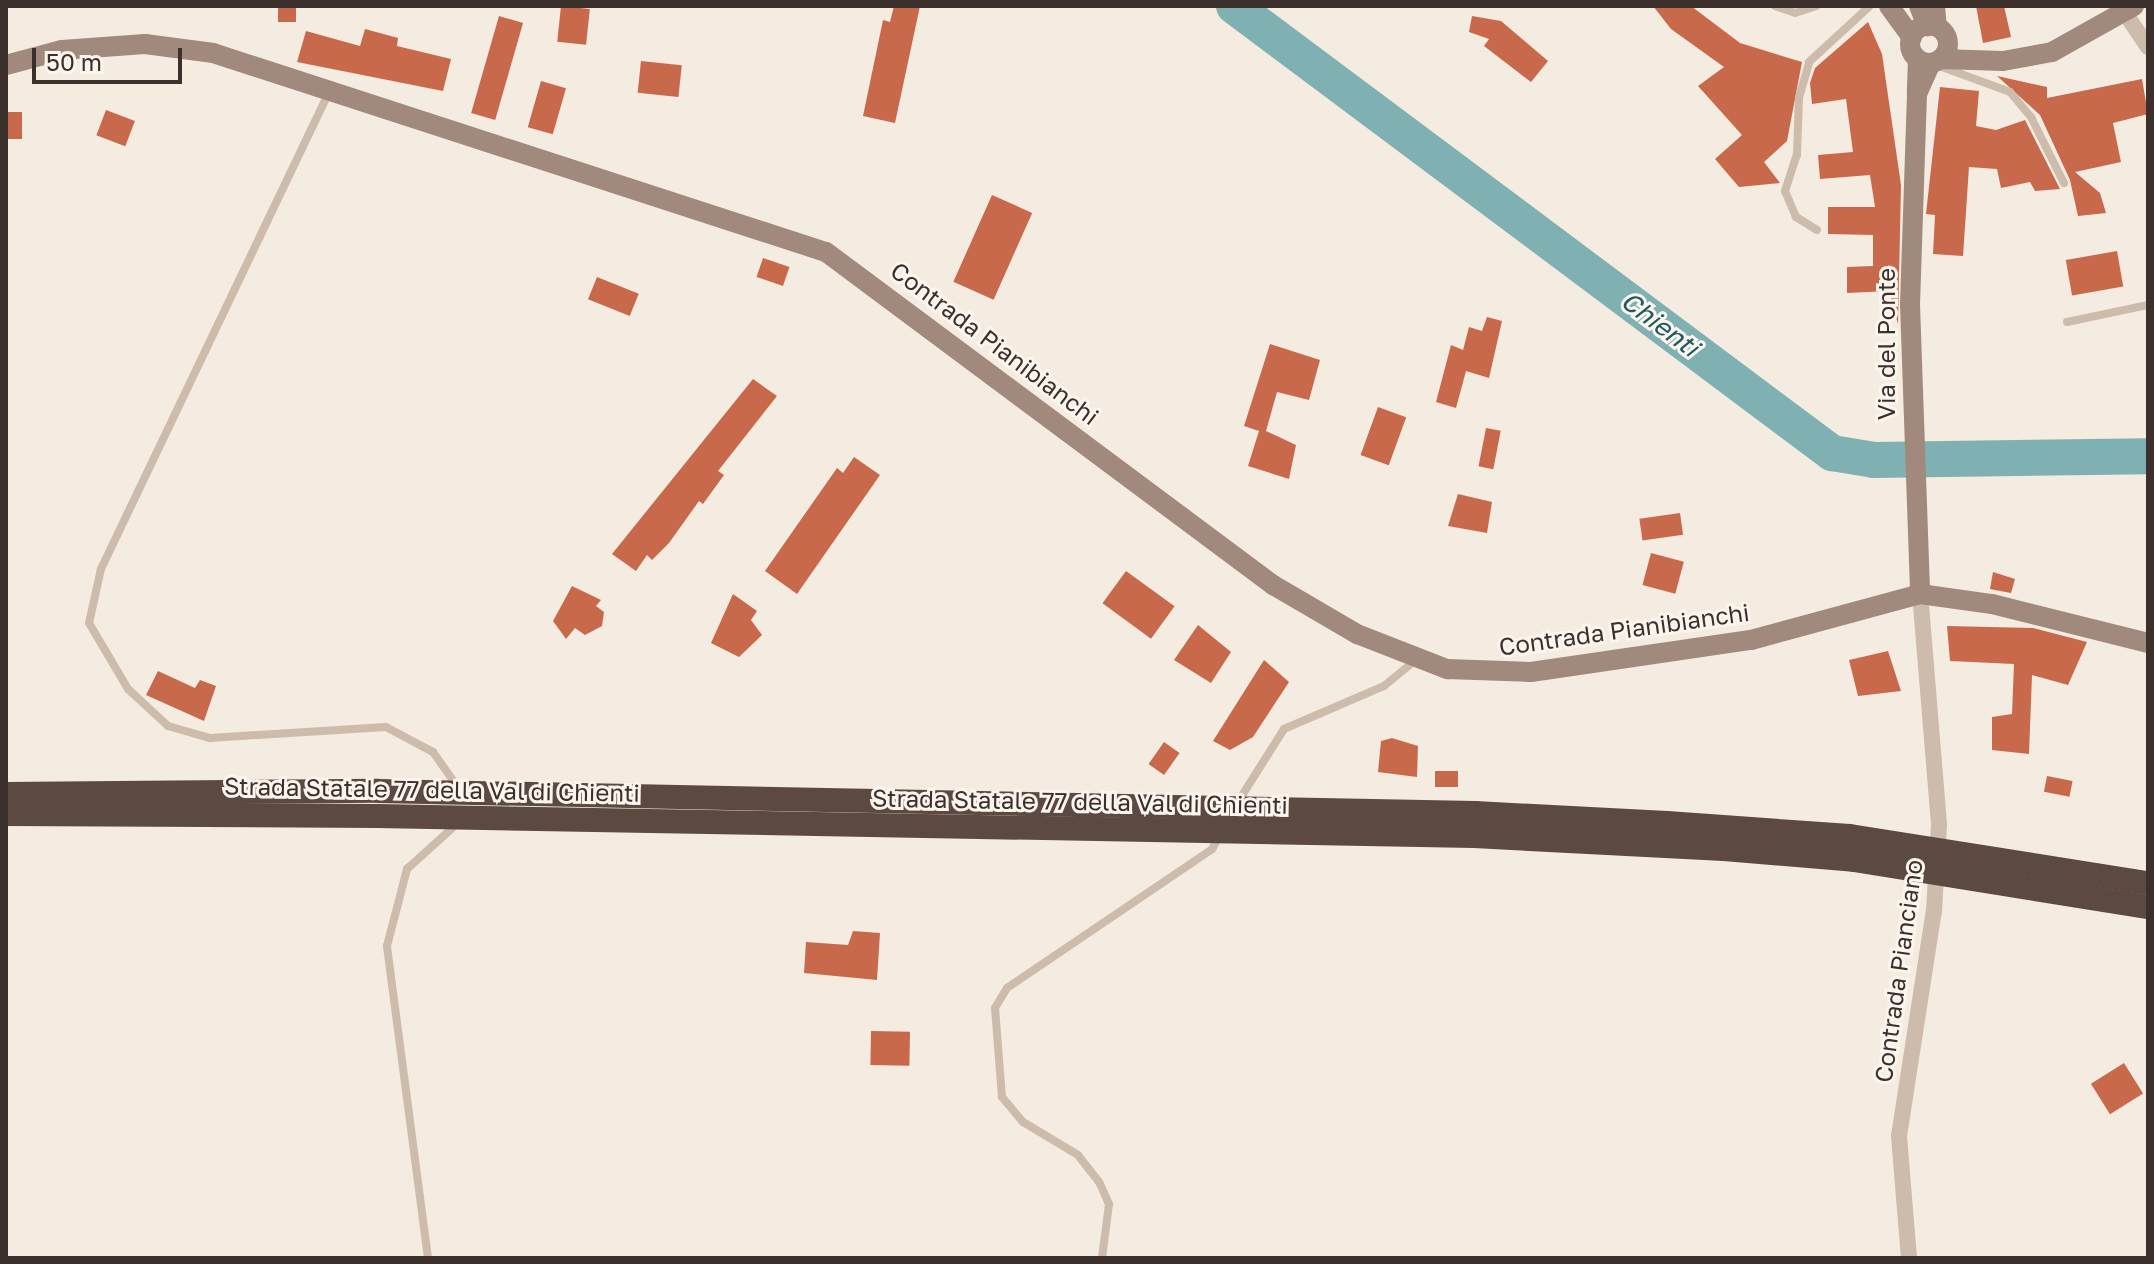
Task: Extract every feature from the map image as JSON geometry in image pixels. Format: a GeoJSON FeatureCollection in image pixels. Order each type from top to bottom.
{"type":"FeatureCollection","features":[{"type":"Feature","properties":{"kind":"highway","name":"Strada Statale 77 della Val di Chienti"},"geometry":{"type":"LineString","coordinates":[[6,794],[1474,836],[1724,849],[1854,860],[2148,907]]}},
{"type":"Feature","properties":{"kind":"highway","name":"Strada Statale 77 della Val di Chienti"},"geometry":{"type":"LineString","coordinates":[[6,814],[377,803],[1635,821],[1850,836],[2148,883]]}},
{"type":"Feature","properties":{"kind":"street"},"geometry":{"type":"LineString","coordinates":[[1889,6],[1931,42],[1978,58],[2019,60],[2052,52],[2129,10],[2148,47]]}},
{"type":"Feature","properties":{"kind":"street","name":"Via del Ponte"},"geometry":{"type":"LineString","coordinates":[[1919,6],[1931,42],[1917,94],[1910,304],[1920,594]]}},
{"type":"Feature","properties":{"kind":"street","name":"Contrada Pianibianchi"},"geometry":{"type":"LineString","coordinates":[[6,65],[62,50],[145,44],[213,53],[826,252],[1273,585],[1357,634],[1417,659],[1485,674],[1609,662],[1751,640],[1920,594]]}},
{"type":"Feature","properties":{"kind":"street"},"geometry":{"type":"LineString","coordinates":[[1920,594],[1992,604],[2148,643]]}},
{"type":"Feature","properties":{"kind":"street","name":"Contrada Pianciano"},"geometry":{"type":"LineString","coordinates":[[1909,1258],[1899,1136],[1934,911],[1939,813],[1920,594]]}},
{"type":"Feature","properties":{"kind":"lane"},"geometry":{"type":"LineString","coordinates":[[1775,6],[1795,13],[1816,6]]}},
{"type":"Feature","properties":{"kind":"lane"},"geometry":{"type":"LineString","coordinates":[[1817,230],[1796,217],[1785,191],[1797,155],[1799,98],[1809,62],[1870,6]]}},
{"type":"Feature","properties":{"kind":"lane"},"geometry":{"type":"LineString","coordinates":[[1931,42],[2010,92],[2031,117],[2064,183]]}},
{"type":"Feature","properties":{"kind":"lane"},"geometry":{"type":"LineString","coordinates":[[329,91],[101,569],[89,623],[128,689],[168,726],[187,735],[227,738],[386,727],[419,741],[457,780],[460,821],[407,869],[387,946],[428,1258]]}},
{"type":"Feature","properties":{"kind":"lane"},"geometry":{"type":"LineString","coordinates":[[2067,322],[2148,305]]}},
{"type":"Feature","properties":{"kind":"lane"},"geometry":{"type":"LineString","coordinates":[[1102,1258],[1109,1204],[1099,1182],[1078,1155],[1023,1122],[1002,1097],[995,1008],[1028,972],[1212,849],[1268,747],[1284,729],[1384,686],[1417,659]]}},
{"type":"Feature","properties":{"kind":"building"},"geometry":{"type":"Polygon","coordinates":[[[278,6],[296,6],[296,22],[278,22],[278,6]]]}},
{"type":"Feature","properties":{"kind":"building"},"geometry":{"type":"Polygon","coordinates":[[[561,6],[590,9],[586,45],[557,42],[561,6]]]}},
{"type":"Feature","properties":{"kind":"building"},"geometry":{"type":"Polygon","coordinates":[[[894,6],[920,6],[895,123],[863,116],[883,20],[890,22],[894,6]]]}},
{"type":"Feature","properties":{"kind":"building"},"geometry":{"type":"Polygon","coordinates":[[[1653,6],[1691,6],[1740,43],[1802,62],[1787,141],[1764,162],[1780,183],[1739,187],[1715,159],[1742,135],[1698,86],[1724,67],[1671,29],[1653,6]]]}},
{"type":"Feature","properties":{"kind":"building"},"geometry":{"type":"Polygon","coordinates":[[[1976,6],[2004,6],[2011,37],[1983,43],[1976,6]]]}},
{"type":"Feature","properties":{"kind":"building"},"geometry":{"type":"Polygon","coordinates":[[[499,16],[523,23],[495,120],[471,113],[499,16]]]}},
{"type":"Feature","properties":{"kind":"building"},"geometry":{"type":"Polygon","coordinates":[[[1472,16],[1501,21],[1548,61],[1531,82],[1484,46],[1489,39],[1469,32],[1472,16]]]}},
{"type":"Feature","properties":{"kind":"building"},"geometry":{"type":"Polygon","coordinates":[[[1868,22],[1882,54],[1901,185],[1898,324],[1889,291],[1847,293],[1847,267],[1873,266],[1873,235],[1828,234],[1828,207],[1875,207],[1870,175],[1820,179],[1818,155],[1853,152],[1846,99],[1812,104],[1810,83],[1815,68],[1868,22]]]}},
{"type":"Feature","properties":{"kind":"building"},"geometry":{"type":"Polygon","coordinates":[[[365,29],[398,38],[397,46],[451,59],[443,91],[297,62],[306,31],[360,46],[365,29]]]}},
{"type":"Feature","properties":{"kind":"building"},"geometry":{"type":"Polygon","coordinates":[[[641,61],[682,65],[678,97],[638,93],[641,61]]]}},
{"type":"Feature","properties":{"kind":"building"},"geometry":{"type":"Polygon","coordinates":[[[1997,76],[2047,87],[2047,98],[2142,79],[2148,114],[2113,123],[2121,162],[2075,172],[2100,193],[2106,213],[2078,216],[2070,180],[2040,115],[1997,76]]]}},
{"type":"Feature","properties":{"kind":"building"},"geometry":{"type":"Polygon","coordinates":[[[541,81],[566,88],[553,134],[528,127],[541,81]]]}},
{"type":"Feature","properties":{"kind":"building"},"geometry":{"type":"Polygon","coordinates":[[[1940,87],[1979,91],[1976,126],[1996,130],[2025,120],[2060,189],[2035,191],[2030,182],[2001,188],[1997,169],[1969,167],[1963,256],[1933,254],[1935,215],[1926,214],[1940,87]]]}},
{"type":"Feature","properties":{"kind":"building"},"geometry":{"type":"Polygon","coordinates":[[[106,110],[135,121],[125,146],[96,135],[106,110]]]}},
{"type":"Feature","properties":{"kind":"building"},"geometry":{"type":"Polygon","coordinates":[[[6,112],[22,112],[22,139],[6,139],[6,112]]]}},
{"type":"Feature","properties":{"kind":"building"},"geometry":{"type":"Polygon","coordinates":[[[992,195],[1032,213],[994,300],[953,282],[992,195]]]}},
{"type":"Feature","properties":{"kind":"building"},"geometry":{"type":"Polygon","coordinates":[[[2117,251],[2123,286],[2072,295],[2066,260],[2117,251]]]}},
{"type":"Feature","properties":{"kind":"building"},"geometry":{"type":"Polygon","coordinates":[[[763,258],[789,267],[783,286],[756,277],[763,258]]]}},
{"type":"Feature","properties":{"kind":"building"},"geometry":{"type":"Polygon","coordinates":[[[597,277],[639,294],[630,316],[588,299],[597,277]]]}},
{"type":"Feature","properties":{"kind":"building"},"geometry":{"type":"Polygon","coordinates":[[[1487,317],[1502,321],[1489,378],[1466,371],[1456,408],[1436,402],[1451,345],[1463,350],[1469,327],[1482,331],[1487,317]]]}},
{"type":"Feature","properties":{"kind":"building"},"geometry":{"type":"Polygon","coordinates":[[[1270,344],[1320,360],[1309,400],[1277,392],[1266,431],[1296,445],[1289,479],[1248,466],[1259,431],[1244,426],[1270,344]]]}},
{"type":"Feature","properties":{"kind":"building"},"geometry":{"type":"Polygon","coordinates":[[[753,379],[777,396],[718,471],[724,475],[703,504],[699,501],[669,543],[652,560],[647,555],[636,571],[612,554],[753,379]]]}},
{"type":"Feature","properties":{"kind":"building"},"geometry":{"type":"Polygon","coordinates":[[[1378,407],[1406,417],[1389,465],[1361,455],[1378,407]]]}},
{"type":"Feature","properties":{"kind":"building"},"geometry":{"type":"Polygon","coordinates":[[[1486,428],[1501,431],[1493,469],[1479,466],[1486,428]]]}},
{"type":"Feature","properties":{"kind":"building"},"geometry":{"type":"Polygon","coordinates":[[[854,457],[880,475],[797,594],[765,571],[837,468],[843,473],[854,457]]]}},
{"type":"Feature","properties":{"kind":"building"},"geometry":{"type":"Polygon","coordinates":[[[1458,494],[1492,502],[1487,533],[1448,526],[1458,494]]]}},
{"type":"Feature","properties":{"kind":"building"},"geometry":{"type":"Polygon","coordinates":[[[1680,513],[1683,535],[1642,540],[1639,519],[1680,513]]]}},
{"type":"Feature","properties":{"kind":"building"},"geometry":{"type":"Polygon","coordinates":[[[1651,553],[1684,562],[1675,594],[1642,585],[1651,553]]]}},
{"type":"Feature","properties":{"kind":"building"},"geometry":{"type":"Polygon","coordinates":[[[1126,571],[1175,606],[1151,639],[1102,603],[1126,571]]]}},
{"type":"Feature","properties":{"kind":"building"},"geometry":{"type":"Polygon","coordinates":[[[1993,572],[2015,579],[2011,593],[1990,589],[1993,572]]]}},
{"type":"Feature","properties":{"kind":"building"},"geometry":{"type":"Polygon","coordinates":[[[572,586],[601,600],[596,606],[604,612],[602,626],[585,635],[575,628],[566,639],[553,621],[572,586]]]}},
{"type":"Feature","properties":{"kind":"building"},"geometry":{"type":"Polygon","coordinates":[[[733,594],[757,611],[751,620],[762,635],[739,657],[711,643],[733,594]]]}},
{"type":"Feature","properties":{"kind":"building"},"geometry":{"type":"Polygon","coordinates":[[[1198,625],[1231,652],[1211,683],[1174,660],[1198,625]]]}},
{"type":"Feature","properties":{"kind":"building"},"geometry":{"type":"Polygon","coordinates":[[[1947,626],[2033,628],[2087,642],[2068,685],[2032,675],[2029,754],[1992,750],[1992,717],[2012,714],[2014,664],[1950,661],[1947,626]]]}},
{"type":"Feature","properties":{"kind":"building"},"geometry":{"type":"Polygon","coordinates":[[[1888,651],[1901,691],[1858,696],[1849,660],[1888,651]]]}},
{"type":"Feature","properties":{"kind":"building"},"geometry":{"type":"Polygon","coordinates":[[[1264,660],[1289,682],[1253,737],[1230,750],[1213,741],[1264,660]]]}},
{"type":"Feature","properties":{"kind":"building"},"geometry":{"type":"Polygon","coordinates":[[[158,671],[195,688],[200,680],[216,686],[204,721],[146,695],[158,671]]]}},
{"type":"Feature","properties":{"kind":"building"},"geometry":{"type":"Polygon","coordinates":[[[1392,738],[1418,746],[1417,777],[1378,772],[1381,741],[1392,738]]]}},
{"type":"Feature","properties":{"kind":"building"},"geometry":{"type":"Polygon","coordinates":[[[1164,742],[1180,753],[1164,775],[1149,764],[1164,742]]]}},
{"type":"Feature","properties":{"kind":"building"},"geometry":{"type":"Polygon","coordinates":[[[1435,771],[1458,771],[1458,787],[1435,787],[1435,771]]]}},
{"type":"Feature","properties":{"kind":"building"},"geometry":{"type":"Polygon","coordinates":[[[2047,776],[2073,781],[2069,797],[2044,792],[2047,776]]]}},
{"type":"Feature","properties":{"kind":"building"},"geometry":{"type":"Polygon","coordinates":[[[853,931],[880,933],[877,980],[804,973],[806,942],[848,945],[853,931]]]}},
{"type":"Feature","properties":{"kind":"building"},"geometry":{"type":"Polygon","coordinates":[[[871,1031],[910,1032],[909,1066],[870,1065],[871,1031]]]}},
{"type":"Feature","properties":{"kind":"building"},"geometry":{"type":"Polygon","coordinates":[[[2124,1063],[2143,1094],[2110,1114],[2091,1084],[2124,1063]]]}},
{"type":"Feature","properties":{"kind":"waterway","name":"Chienti"},"geometry":{"type":"LineString","coordinates":[[1234,6],[1832,453],[1874,460],[2148,456]]}}]}
